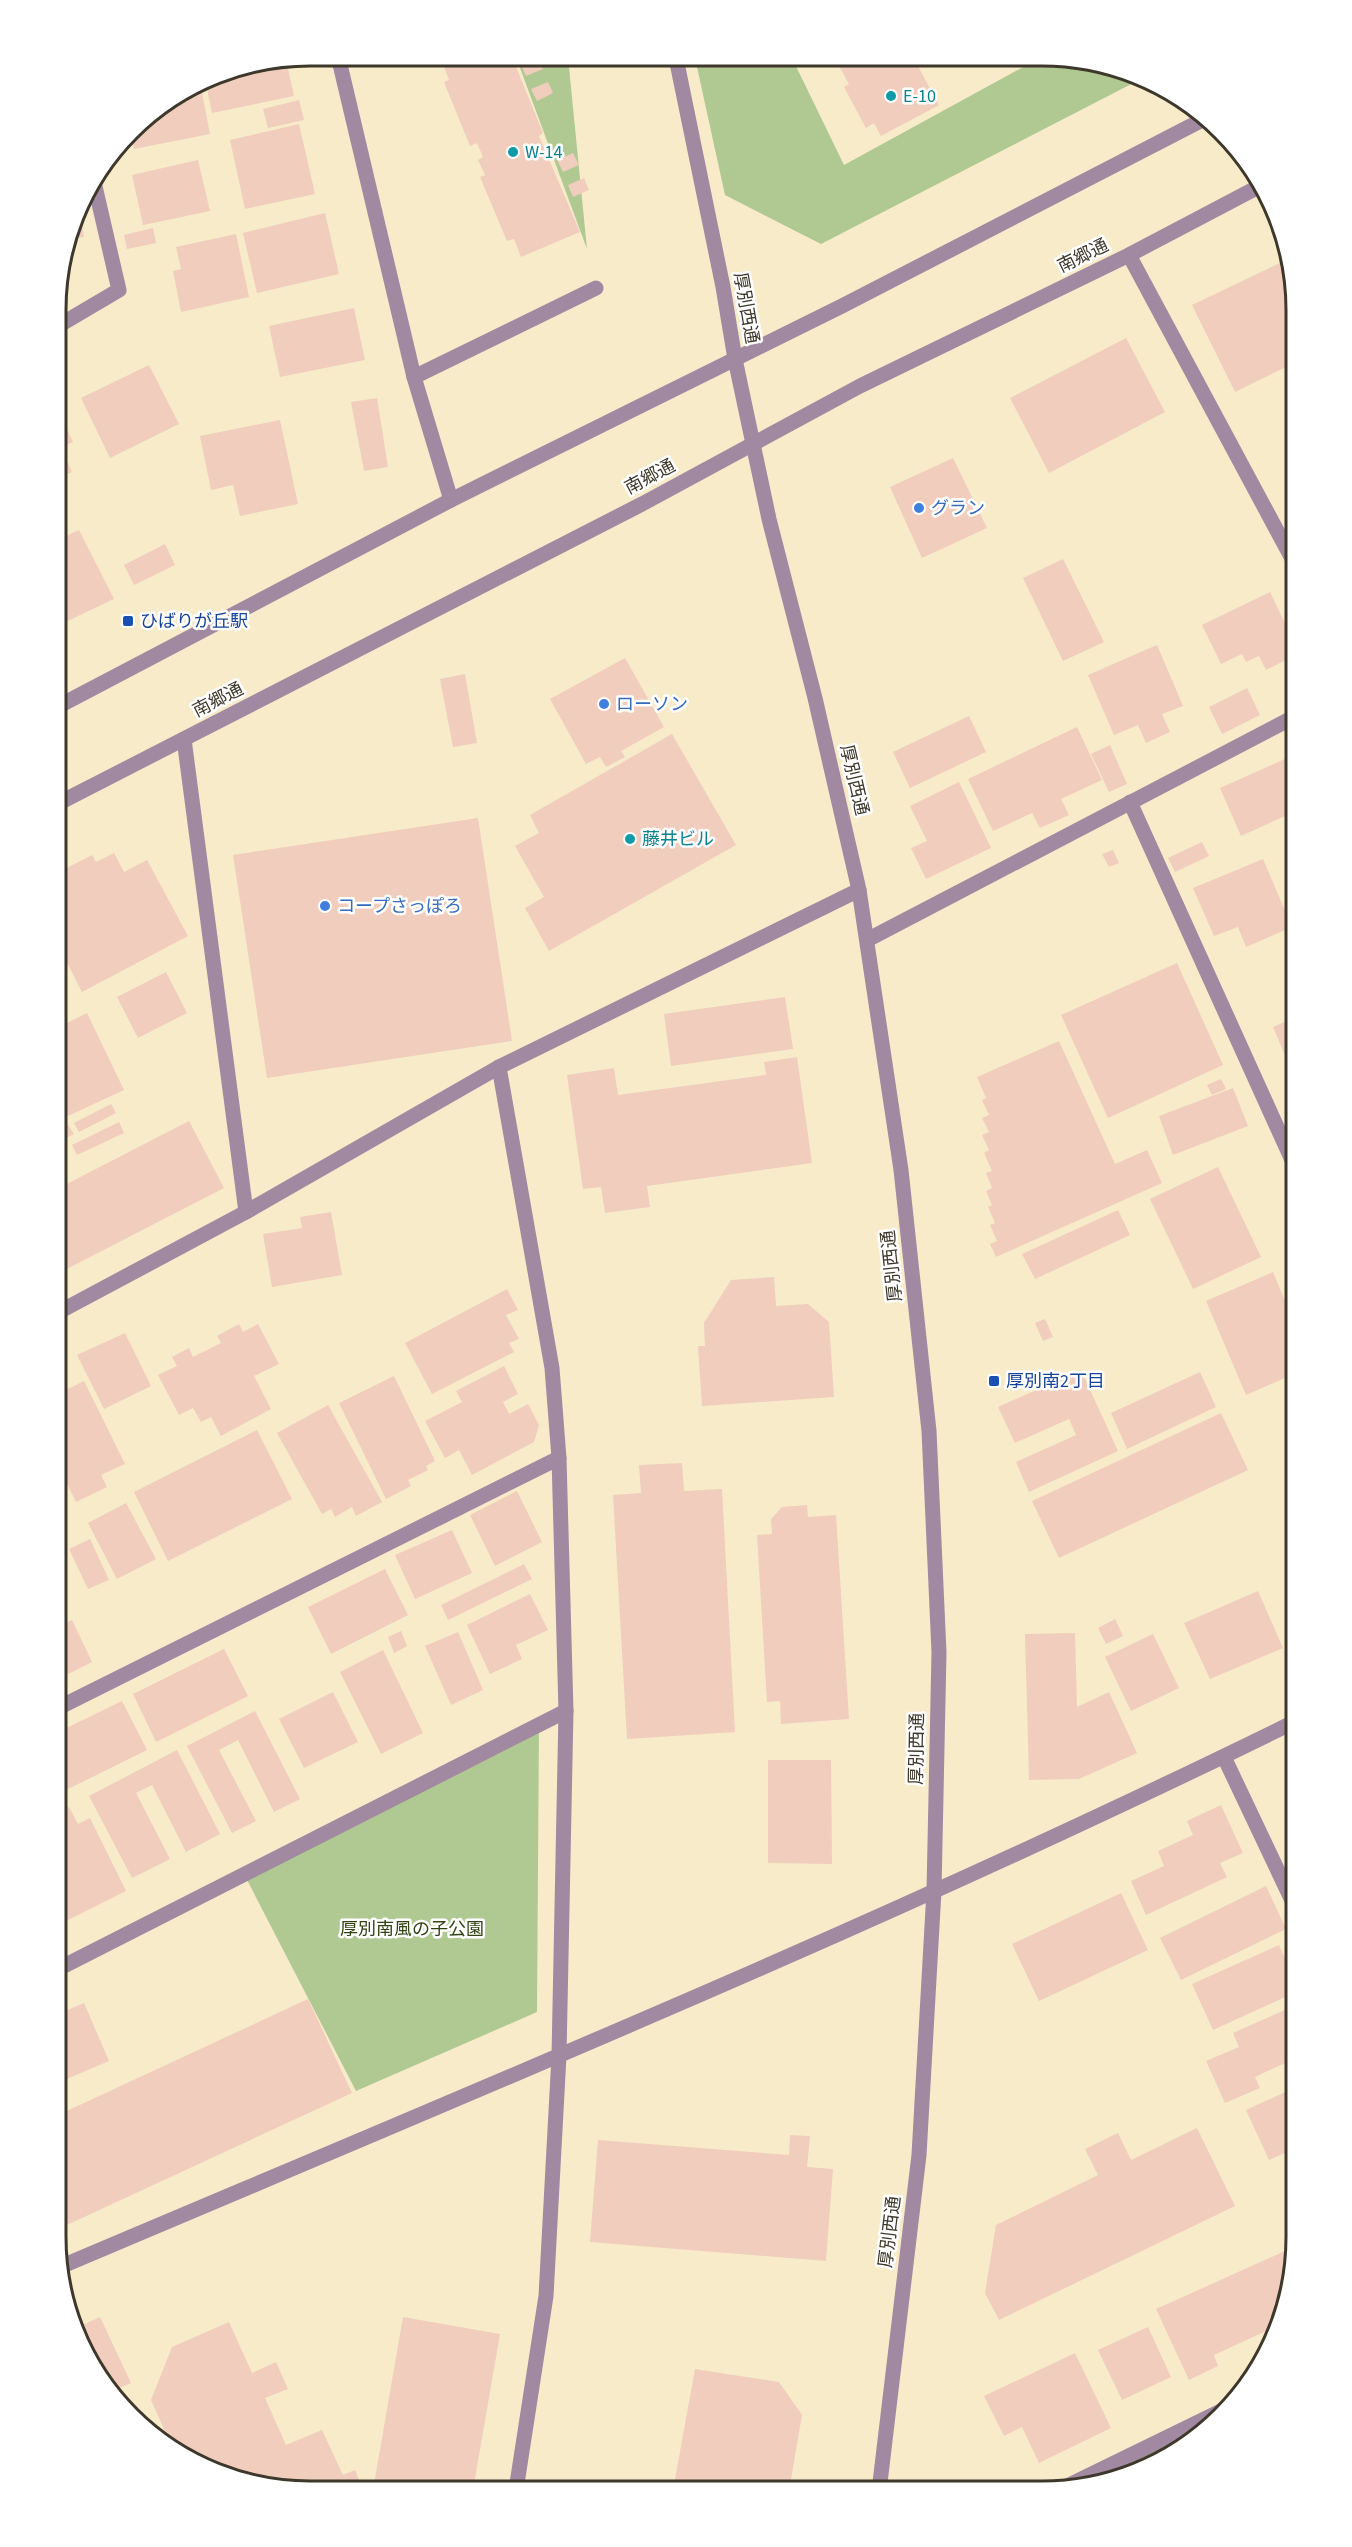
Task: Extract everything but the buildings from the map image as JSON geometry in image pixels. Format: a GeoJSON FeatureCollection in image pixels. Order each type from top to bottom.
{"type":"FeatureCollection","features":[{"type":"Feature","properties":{"kind":"street"},"geometry":{"type":"LineString","coordinates":[[340,66],[414,377],[451,500]]}},
{"type":"Feature","properties":{"kind":"street","name":"厚別西通"},"geometry":{"type":"LineString","coordinates":[[678,66],[769,519],[815,698],[859,890],[901,1170],[929,1431],[939,1652],[934,1891],[919,2155],[880,2481]]}},
{"type":"Feature","properties":{"kind":"street"},"geometry":{"type":"LineString","coordinates":[[66,702],[451,500],[735,359],[1198,122]]}},
{"type":"Feature","properties":{"kind":"street","name":"南郷通"},"geometry":{"type":"LineString","coordinates":[[66,799],[642,504],[860,386],[1129,255],[1254,189]]}},
{"type":"Feature","properties":{"kind":"street"},"geometry":{"type":"LineString","coordinates":[[66,321],[119,290],[96,192]]}},
{"type":"Feature","properties":{"kind":"street"},"geometry":{"type":"LineString","coordinates":[[1129,255],[1286,547]]}},
{"type":"Feature","properties":{"kind":"street"},"geometry":{"type":"LineString","coordinates":[[414,377],[596,288]]}},
{"type":"Feature","properties":{"kind":"street"},"geometry":{"type":"LineString","coordinates":[[867,940],[1286,721]]}},
{"type":"Feature","properties":{"kind":"street"},"geometry":{"type":"LineString","coordinates":[[184,739],[246,1212]]}},
{"type":"Feature","properties":{"kind":"street"},"geometry":{"type":"LineString","coordinates":[[1130,802],[1286,1147]]}},
{"type":"Feature","properties":{"kind":"street"},"geometry":{"type":"LineString","coordinates":[[66,1308],[246,1212],[499,1067],[859,890]]}},
{"type":"Feature","properties":{"kind":"street"},"geometry":{"type":"LineString","coordinates":[[499,1067],[552,1368],[559,1458],[566,1711],[559,2056],[546,2296],[517,2481]]}},
{"type":"Feature","properties":{"kind":"street"},"geometry":{"type":"LineString","coordinates":[[66,1704],[559,1458]]}},
{"type":"Feature","properties":{"kind":"street"},"geometry":{"type":"LineString","coordinates":[[66,1965],[566,1711]]}},
{"type":"Feature","properties":{"kind":"street"},"geometry":{"type":"LineString","coordinates":[[68,2263],[559,2056],[934,1891],[1286,1726]]}},
{"type":"Feature","properties":{"kind":"street"},"geometry":{"type":"LineString","coordinates":[[1224,1757],[1286,1888]]}},
{"type":"Feature","properties":{"kind":"street"},"geometry":{"type":"LineString","coordinates":[[1086,2477],[1204,2419]]}},
{"type":"Feature","properties":{"kind":"green space"},"geometry":{"type":"Polygon","coordinates":[[[519,66],[569,66],[587,249],[519,66]]]}},
{"type":"Feature","properties":{"kind":"green space"},"geometry":{"type":"Polygon","coordinates":[[[697,66],[796,66],[844,165],[1025,66],[1074,68],[1105,74],[1132,84],[821,244],[725,195],[697,66]]]}},
{"type":"Feature","properties":{"kind":"green space","name":"厚別南風の子公園"},"geometry":{"type":"Polygon","coordinates":[[[539,1725],[537,2012],[356,2091],[244,1874],[539,1725]]]}},
{"type":"Feature","properties":{"kind":"green space"},"geometry":{"type":"Polygon","coordinates":[[[1199,2424],[1178,2440],[1150,2456],[1102,2474],[1199,2424]]]}},
{"type":"Feature","properties":{"kind":"place","name":"E-10"},"geometry":{"type":"Point","coordinates":[891,96]}},
{"type":"Feature","properties":{"kind":"place","name":"W-14"},"geometry":{"type":"Point","coordinates":[513,152]}},
{"type":"Feature","properties":{"kind":"place","name":"グラン"},"geometry":{"type":"Point","coordinates":[919,508]}},
{"type":"Feature","properties":{"kind":"place","name":"ひばりが丘駅"},"geometry":{"type":"Point","coordinates":[128,621]}},
{"type":"Feature","properties":{"kind":"place","name":"ローソン"},"geometry":{"type":"Point","coordinates":[604,704]}},
{"type":"Feature","properties":{"kind":"place","name":"藤井ビル"},"geometry":{"type":"Point","coordinates":[630,839]}},
{"type":"Feature","properties":{"kind":"place","name":"コープさっぽろ"},"geometry":{"type":"Point","coordinates":[325,906]}},
{"type":"Feature","properties":{"kind":"place","name":"厚別南2丁目"},"geometry":{"type":"Point","coordinates":[994,1381]}}]}
